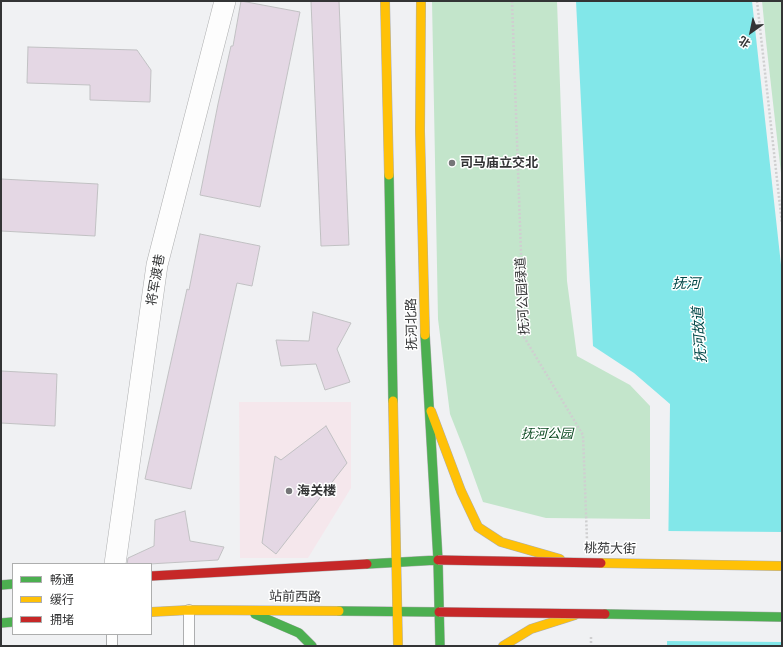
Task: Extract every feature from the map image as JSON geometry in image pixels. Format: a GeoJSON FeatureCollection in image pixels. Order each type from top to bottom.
{"type":"FeatureCollection","features":[{"type":"Feature","properties":{"kind":"main road","name":"抚河北路"},"geometry":{"type":"LineString","coordinates":[[385,1],[398,646]]}},
{"type":"Feature","properties":{"kind":"main road","name":"抚河北路"},"geometry":{"type":"LineString","coordinates":[[420,1],[420,130],[426,358],[438,560],[440,646]]}},
{"type":"Feature","properties":{"kind":"main road"},"geometry":{"type":"LineString","coordinates":[[428,404],[461,491],[478,527],[501,542],[569,562]]}},
{"type":"Feature","properties":{"kind":"main road","name":"站前西路"},"geometry":{"type":"LineString","coordinates":[[152,576],[438,560]]}},
{"type":"Feature","properties":{"kind":"main road","name":"桃苑大街"},"geometry":{"type":"LineString","coordinates":[[438,560],[782,566]]}},
{"type":"Feature","properties":{"kind":"main road"},"geometry":{"type":"LineString","coordinates":[[1,585],[12,584]]}},
{"type":"Feature","properties":{"kind":"main road","name":"站前西路"},"geometry":{"type":"LineString","coordinates":[[152,612],[244,610],[439,612]]}},
{"type":"Feature","properties":{"kind":"main road"},"geometry":{"type":"LineString","coordinates":[[244,610],[298,633],[312,646]]}},
{"type":"Feature","properties":{"kind":"main road"},"geometry":{"type":"LineString","coordinates":[[439,612],[782,617]]}},
{"type":"Feature","properties":{"kind":"main road"},"geometry":{"type":"LineString","coordinates":[[503,646],[531,629],[578,614]]}},
{"type":"Feature","properties":{"kind":"main road"},"geometry":{"type":"LineString","coordinates":[[1,623],[12,622]]}},
{"type":"Feature","properties":{"kind":"street","name":"将军渡巷"},"geometry":{"type":"LineString","coordinates":[[115,563],[158,265],[226,1]]}},
{"type":"Feature","properties":{"kind":"lane"},"geometry":{"type":"LineString","coordinates":[[189,610],[189,646]]}},
{"type":"Feature","properties":{"kind":"lane"},"geometry":{"type":"LineString","coordinates":[[112,635],[112,646]]}},
{"type":"Feature","properties":{"kind":"path","name":"抚河公园绿道"},"geometry":{"type":"LineString","coordinates":[[512,1],[524,337],[583,435],[587,544]]}},
{"type":"Feature","properties":{"kind":"path"},"geometry":{"type":"LineString","coordinates":[[757,1],[782,224]]}},
{"type":"Feature","properties":{"kind":"path"},"geometry":{"type":"LineString","coordinates":[[591,630],[591,646]]}},
{"type":"Feature","properties":{"kind":"shaded area"},"geometry":{"type":"Polygon","coordinates":[[[239,402],[351,402],[351,488],[308,558],[240,558],[239,402]]]}},
{"type":"Feature","properties":{"kind":"green space","name":"抚河公园"},"geometry":{"type":"Polygon","coordinates":[[[432,1],[557,1],[567,281],[577,356],[630,385],[650,406],[650,519],[546,518],[483,502],[450,414],[438,319],[432,1]]]}},
{"type":"Feature","properties":{"kind":"green space"},"geometry":{"type":"Polygon","coordinates":[[[762,1],[782,1],[782,182],[766,41],[762,1]]]}},
{"type":"Feature","properties":{"kind":"water","name":"抚河"},"geometry":{"type":"Polygon","coordinates":[[[576,1],[752,1],[782,274],[782,646],[667,646],[670,404],[634,373],[593,346],[576,1]]]}},
{"type":"Feature","properties":{"kind":"pier"},"geometry":{"type":"Polygon","coordinates":[[[667,531],[782,532],[782,642],[665,641],[667,531]]]}},
{"type":"Feature","properties":{"kind":"building"},"geometry":{"type":"Polygon","coordinates":[[[241,1],[300,12],[260,207],[200,195],[218,104],[231,46],[233,46],[241,1]]]}},
{"type":"Feature","properties":{"kind":"building"},"geometry":{"type":"Polygon","coordinates":[[[311,1],[339,1],[349,245],[321,246],[311,1]]]}},
{"type":"Feature","properties":{"kind":"building"},"geometry":{"type":"Polygon","coordinates":[[[28,47],[137,50],[151,70],[150,102],[90,100],[90,85],[27,83],[28,47]]]}},
{"type":"Feature","properties":{"kind":"building"},"geometry":{"type":"Polygon","coordinates":[[[1,179],[98,184],[95,236],[1,231],[1,179]]]}},
{"type":"Feature","properties":{"kind":"building"},"geometry":{"type":"Polygon","coordinates":[[[200,234],[260,246],[252,286],[237,283],[191,489],[145,479],[187,289],[189,290],[200,234]]]}},
{"type":"Feature","properties":{"kind":"building"},"geometry":{"type":"Polygon","coordinates":[[[313,312],[351,323],[337,349],[350,382],[325,390],[316,364],[281,366],[276,340],[309,341],[313,312]]]}},
{"type":"Feature","properties":{"kind":"building"},"geometry":{"type":"Polygon","coordinates":[[[1,371],[57,374],[55,426],[1,423],[1,371]]]}},
{"type":"Feature","properties":{"kind":"building","name":"海关楼"},"geometry":{"type":"Polygon","coordinates":[[[326,426],[347,463],[276,554],[262,543],[275,456],[281,460],[326,426]]]}},
{"type":"Feature","properties":{"kind":"building"},"geometry":{"type":"Polygon","coordinates":[[[185,511],[190,541],[224,547],[218,560],[152,564],[127,563],[128,558],[154,546],[155,520],[185,511]]]}},
{"type":"Feature","properties":{"kind":"traffic: fast"},"geometry":{"type":"LineString","coordinates":[[389,175],[393,401]]}},
{"type":"Feature","properties":{"kind":"traffic: fast"},"geometry":{"type":"LineString","coordinates":[[425,335],[438,560],[440,646]]}},
{"type":"Feature","properties":{"kind":"traffic: fast"},"geometry":{"type":"LineString","coordinates":[[367,564],[438,560]]}},
{"type":"Feature","properties":{"kind":"traffic: fast"},"geometry":{"type":"LineString","coordinates":[[1,585],[12,584]]}},
{"type":"Feature","properties":{"kind":"traffic: fast"},"geometry":{"type":"LineString","coordinates":[[339,611],[439,612]]}},
{"type":"Feature","properties":{"kind":"traffic: fast"},"geometry":{"type":"LineString","coordinates":[[255,614],[299,633],[312,646]]}},
{"type":"Feature","properties":{"kind":"traffic: fast"},"geometry":{"type":"LineString","coordinates":[[605,614],[782,617]]}},
{"type":"Feature","properties":{"kind":"traffic: fast"},"geometry":{"type":"LineString","coordinates":[[1,623],[12,622]]}},
{"type":"Feature","properties":{"kind":"traffic: slow"},"geometry":{"type":"LineString","coordinates":[[385,1],[389,175]]}},
{"type":"Feature","properties":{"kind":"traffic: slow"},"geometry":{"type":"LineString","coordinates":[[421,1],[420,131],[425,335]]}},
{"type":"Feature","properties":{"kind":"traffic: slow"},"geometry":{"type":"LineString","coordinates":[[393,401],[398,646]]}},
{"type":"Feature","properties":{"kind":"traffic: slow"},"geometry":{"type":"LineString","coordinates":[[431,411],[461,491],[478,527],[501,542],[560,559]]}},
{"type":"Feature","properties":{"kind":"traffic: slow"},"geometry":{"type":"LineString","coordinates":[[601,563],[782,566]]}},
{"type":"Feature","properties":{"kind":"traffic: slow"},"geometry":{"type":"LineString","coordinates":[[152,612],[189,610],[339,611]]}},
{"type":"Feature","properties":{"kind":"traffic: slow"},"geometry":{"type":"LineString","coordinates":[[503,646],[531,629],[575,615]]}},
{"type":"Feature","properties":{"kind":"traffic: jam"},"geometry":{"type":"LineString","coordinates":[[438,560],[601,563]]}},
{"type":"Feature","properties":{"kind":"traffic: jam"},"geometry":{"type":"LineString","coordinates":[[152,576],[367,564]]}},
{"type":"Feature","properties":{"kind":"traffic: jam"},"geometry":{"type":"LineString","coordinates":[[439,612],[605,614]]}},
{"type":"Feature","properties":{"kind":"place","name":"司马庙立交北"},"geometry":{"type":"Point","coordinates":[452,163]}},
{"type":"Feature","properties":{"kind":"place","name":"海关楼"},"geometry":{"type":"Point","coordinates":[289,491]}},
{"type":"Feature","properties":{"kind":"water label","name":"抚河故道"},"geometry":{"type":"Point","coordinates":[700,335]}}]}
